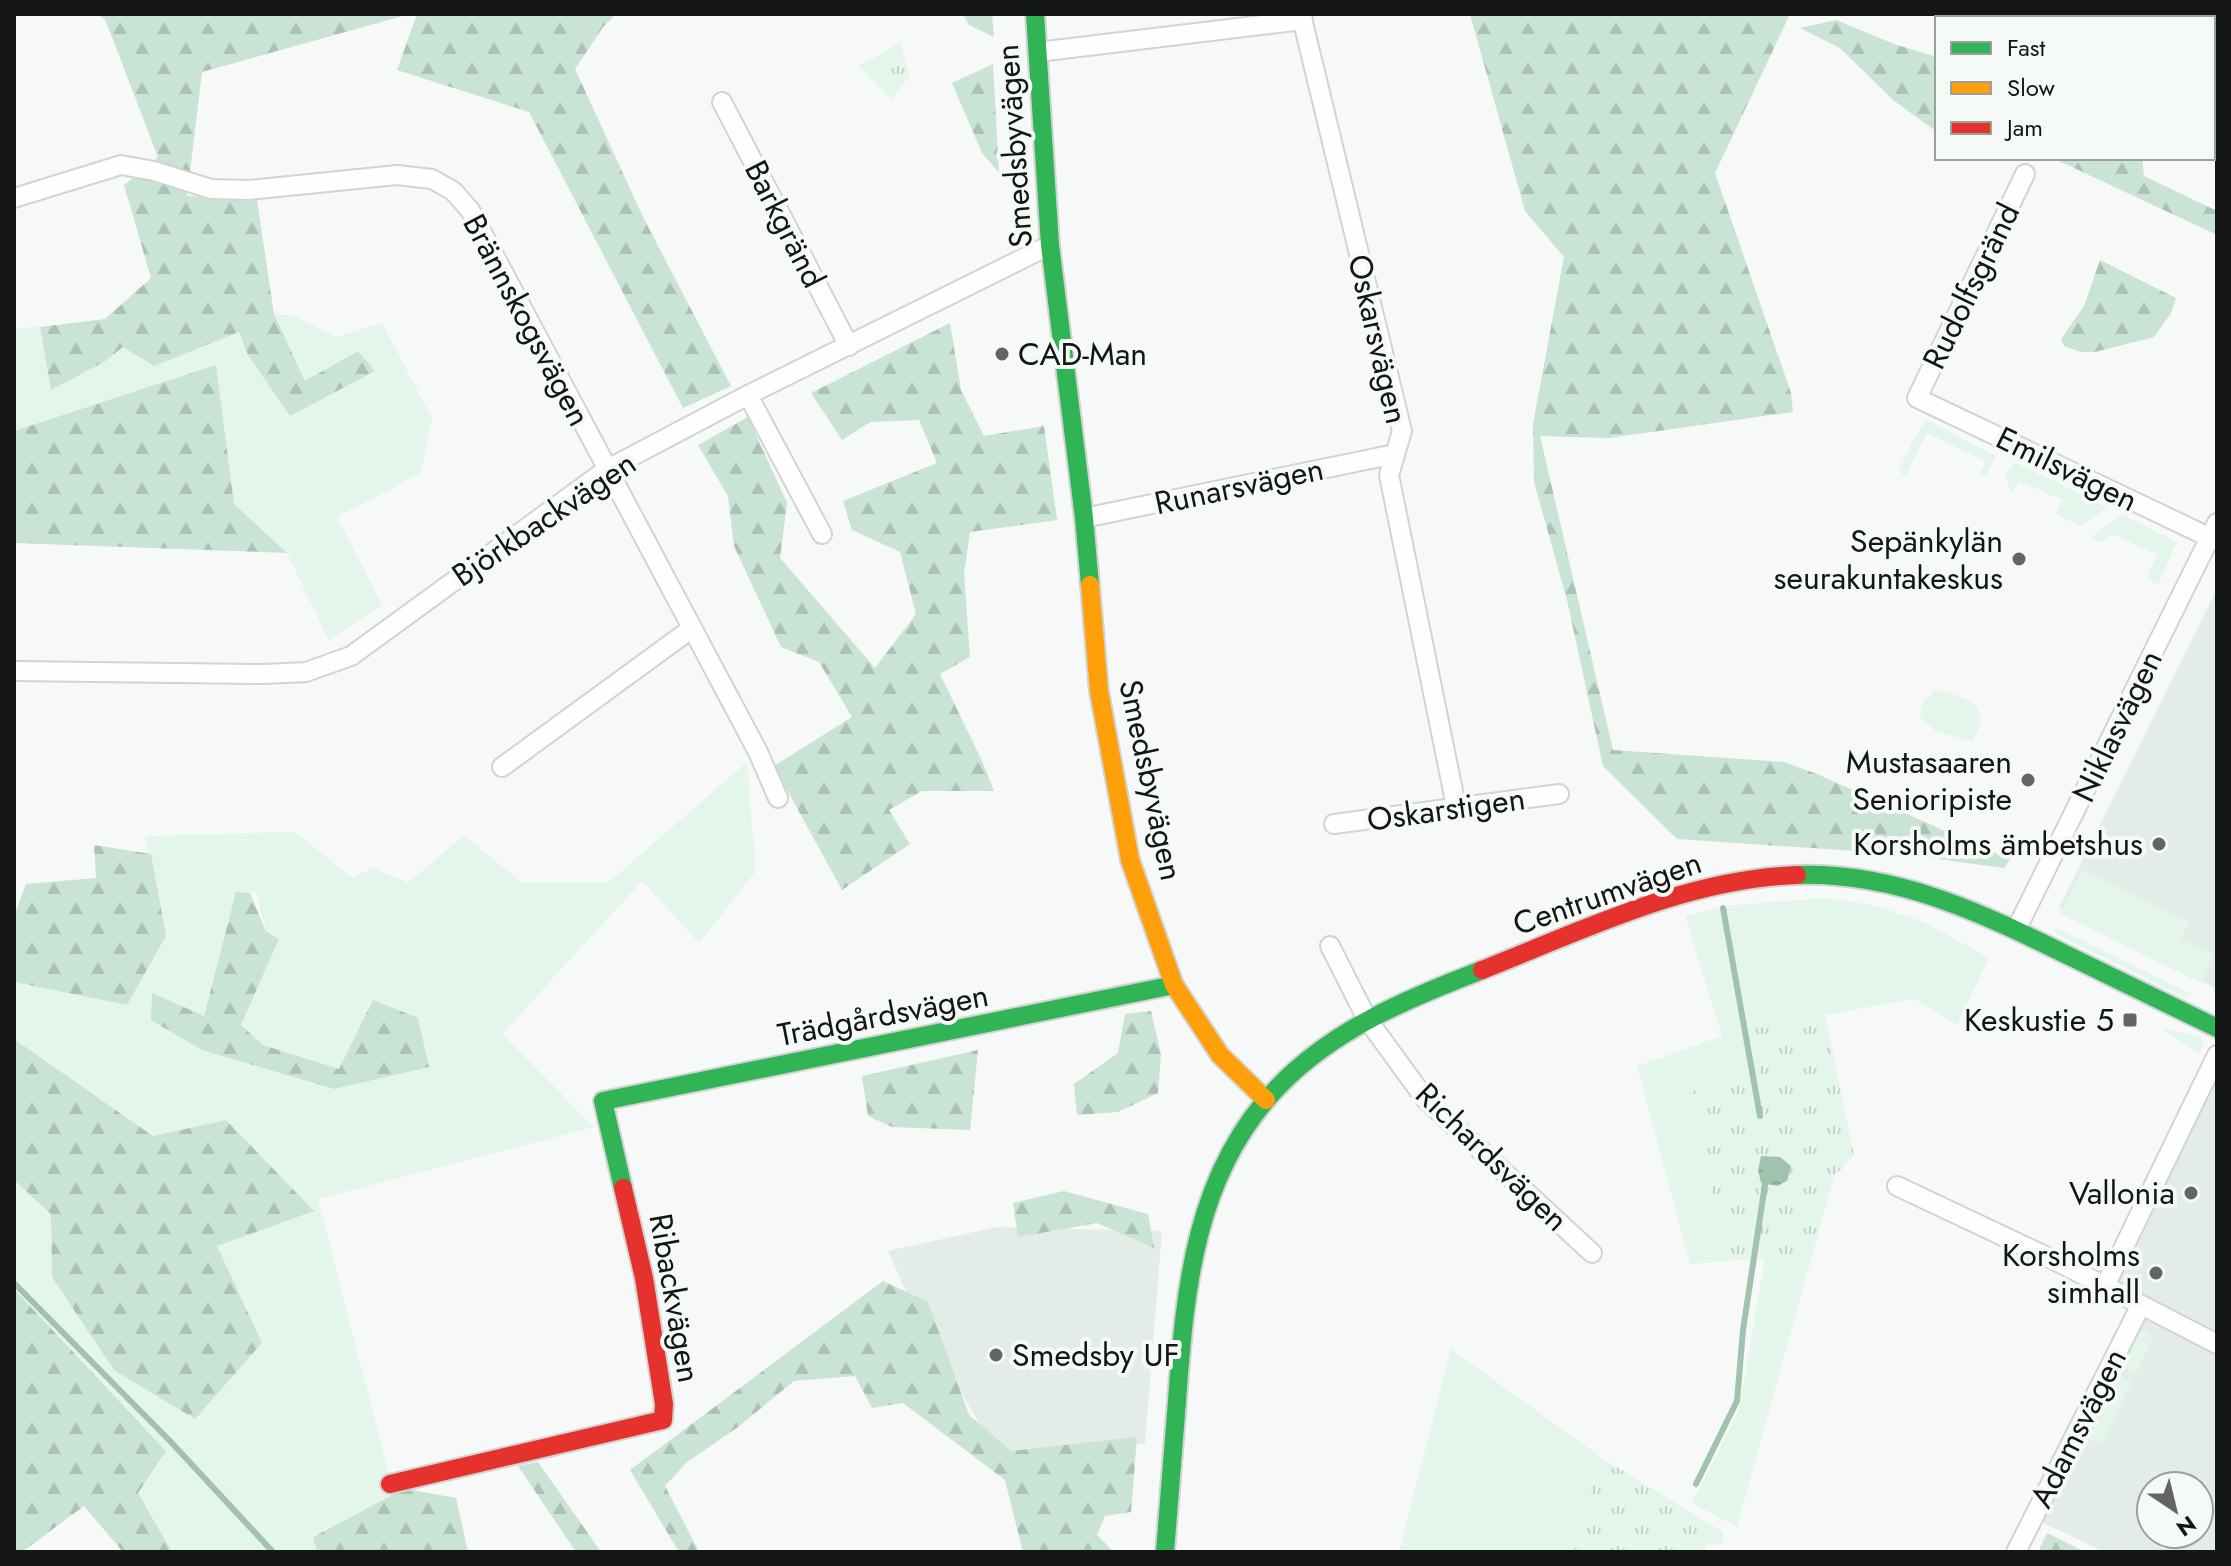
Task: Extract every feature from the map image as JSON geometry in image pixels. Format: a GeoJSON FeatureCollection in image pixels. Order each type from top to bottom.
{"type":"FeatureCollection","features":[{"type":"Feature","properties":{"kind":"main road","name":"Smedsbyvägen"},"geometry":{"type":"LineString","coordinates":[[1035,14],[1050,245],[1084,518],[1099,691],[1130,860],[1174,985],[1220,1055],[1266,1100]]}},
{"type":"Feature","properties":{"kind":"main road","name":"Centrumvägen"},"geometry":{"type":"LineString","coordinates":[[1266,1100],[1313,1056],[1367,1019],[1408,998],[1681,893],[1771,876],[1827,874],[1879,881],[1933,895],[2016,930],[2217,1028]]}},
{"type":"Feature","properties":{"kind":"main road","name":"Trädgårdsvägen"},"geometry":{"type":"LineString","coordinates":[[603,1101],[1174,985]]}},
{"type":"Feature","properties":{"kind":"main road"},"geometry":{"type":"LineString","coordinates":[[1165,1552],[1183,1301],[1191,1263],[1209,1195],[1229,1155],[1266,1100]]}},
{"type":"Feature","properties":{"kind":"main road","name":"Ribackvägen"},"geometry":{"type":"LineString","coordinates":[[390,1484],[663,1420],[664,1404],[644,1278],[603,1101]]}},
{"type":"Feature","properties":{"kind":"street"},"geometry":{"type":"LineString","coordinates":[[1038,52],[1302,17]]}},
{"type":"Feature","properties":{"kind":"street","name":"Oskarsvägen"},"geometry":{"type":"LineString","coordinates":[[1302,17],[1402,431],[1389,475],[1456,806]]}},
{"type":"Feature","properties":{"kind":"street","name":"Barkgränd"},"geometry":{"type":"LineString","coordinates":[[722,102],[849,346]]}},
{"type":"Feature","properties":{"kind":"street","name":"Brännskogsvägen"},"geometry":{"type":"LineString","coordinates":[[14,198],[121,165],[154,171],[211,189],[249,190],[397,175],[432,179],[453,191],[470,210],[758,752],[778,798]]}},
{"type":"Feature","properties":{"kind":"street","name":"Rudolfsgränd"},"geometry":{"type":"LineString","coordinates":[[1917,398],[2025,174]]}},
{"type":"Feature","properties":{"kind":"street","name":"Björkbackvägen"},"geometry":{"type":"LineString","coordinates":[[14,671],[240,675],[306,672],[351,656],[606,470],[748,395],[1050,245]]}},
{"type":"Feature","properties":{"kind":"street"},"geometry":{"type":"LineString","coordinates":[[748,395],[822,534]]}},
{"type":"Feature","properties":{"kind":"street","name":"Emilsvägen"},"geometry":{"type":"LineString","coordinates":[[1917,398],[2215,534]]}},
{"type":"Feature","properties":{"kind":"street","name":"Runarsvägen"},"geometry":{"type":"LineString","coordinates":[[1084,518],[1395,454]]}},
{"type":"Feature","properties":{"kind":"street","name":"Niklasvägen"},"geometry":{"type":"LineString","coordinates":[[2016,930],[2215,534]]}},
{"type":"Feature","properties":{"kind":"street"},"geometry":{"type":"LineString","coordinates":[[502,767],[691,629]]}},
{"type":"Feature","properties":{"kind":"street","name":"Oskarstigen"},"geometry":{"type":"LineString","coordinates":[[1334,824],[1559,794]]}},
{"type":"Feature","properties":{"kind":"street"},"geometry":{"type":"LineString","coordinates":[[1330,946],[1367,1019]]}},
{"type":"Feature","properties":{"kind":"street","name":"Richardsvägen"},"geometry":{"type":"LineString","coordinates":[[1367,1019],[1426,1100],[1468,1142],[1592,1253]]}},
{"type":"Feature","properties":{"kind":"street"},"geometry":{"type":"LineString","coordinates":[[2105,1286],[2217,1055]]}},
{"type":"Feature","properties":{"kind":"street"},"geometry":{"type":"LineString","coordinates":[[1897,1186],[2105,1286],[2217,1344]]}},
{"type":"Feature","properties":{"kind":"street","name":"Adamsvägen"},"geometry":{"type":"LineString","coordinates":[[2016,1552],[2141,1305]]}},
{"type":"Feature","properties":{"kind":"shaded area"},"geometry":{"type":"Polygon","coordinates":[[[2217,589],[2217,989],[2059,908],[2217,589]]]}},
{"type":"Feature","properties":{"kind":"shaded area"},"geometry":{"type":"Polygon","coordinates":[[[2214,1077],[2217,1079],[2217,1552],[2105,1552],[2039,1521],[2146,1301],[2112,1284],[2214,1077]]]}},
{"type":"Feature","properties":{"kind":"shaded area"},"geometry":{"type":"Polygon","coordinates":[[[997,1227],[1162,1231],[1145,1443],[998,1466],[993,1447],[921,1324],[888,1251],[997,1227]]]}},
{"type":"Feature","properties":{"kind":"green space"},"geometry":{"type":"Polygon","coordinates":[[[97,14],[410,14],[202,72],[187,196],[257,200],[274,314],[305,381],[358,351],[375,371],[290,416],[248,355],[239,332],[154,366],[123,347],[104,362],[51,390],[40,327],[105,319],[151,278],[124,185],[158,157],[105,19],[97,14]]]}},
{"type":"Feature","properties":{"kind":"green space"},"geometry":{"type":"Polygon","coordinates":[[[417,14],[616,14],[603,27],[575,69],[643,217],[731,386],[683,408],[529,112],[397,70],[417,14]]]}},
{"type":"Feature","properties":{"kind":"green space"},"geometry":{"type":"Polygon","coordinates":[[[963,14],[992,14],[994,37],[969,25],[963,14]]]}},
{"type":"Feature","properties":{"kind":"green space"},"geometry":{"type":"Polygon","coordinates":[[[1470,14],[1790,14],[1715,173],[1791,393],[1793,412],[1609,438],[1540,436],[1613,750],[1784,762],[2010,860],[2004,868],[1901,854],[1677,839],[1603,766],[1567,600],[1534,482],[1533,424],[1564,257],[1525,211],[1470,14]]]}},
{"type":"Feature","properties":{"kind":"green space"},"geometry":{"type":"Polygon","coordinates":[[[1836,20],[1894,44],[1935,56],[1935,131],[1893,100],[1840,48],[1800,28],[1836,20]]]}},
{"type":"Feature","properties":{"kind":"green space"},"geometry":{"type":"Polygon","coordinates":[[[900,43],[910,76],[892,99],[859,66],[900,43]]]}},
{"type":"Feature","properties":{"kind":"green space"},"geometry":{"type":"Polygon","coordinates":[[[993,64],[999,173],[982,153],[952,83],[993,64]]]}},
{"type":"Feature","properties":{"kind":"green space"},"geometry":{"type":"Polygon","coordinates":[[[2057,160],[2142,160],[2144,176],[2217,211],[2217,235],[2057,160]]]}},
{"type":"Feature","properties":{"kind":"green space"},"geometry":{"type":"Polygon","coordinates":[[[2100,260],[2176,298],[2171,313],[2154,337],[2095,352],[2081,352],[2064,346],[2061,339],[2084,306],[2100,260]]]}},
{"type":"Feature","properties":{"kind":"green space"},"geometry":{"type":"Polygon","coordinates":[[[274,314],[293,315],[337,337],[382,323],[432,418],[421,473],[337,517],[382,605],[329,641],[288,555],[234,504],[216,366],[14,431],[14,328],[40,327],[51,389],[104,362],[123,347],[154,366],[239,332],[248,355],[290,416],[357,351],[305,381],[274,314]]]}},
{"type":"Feature","properties":{"kind":"green space"},"geometry":{"type":"Polygon","coordinates":[[[950,323],[961,390],[984,436],[1044,426],[1057,520],[970,532],[964,574],[970,657],[940,674],[994,791],[922,791],[889,810],[910,844],[842,890],[774,766],[852,717],[819,662],[781,647],[734,546],[728,496],[698,445],[748,417],[787,503],[780,558],[875,668],[916,614],[900,552],[852,530],[843,501],[937,463],[919,420],[870,422],[842,440],[811,393],[950,323]]]}},
{"type":"Feature","properties":{"kind":"green space"},"geometry":{"type":"Polygon","coordinates":[[[216,365],[234,504],[287,553],[14,543],[14,431],[216,365]]]}},
{"type":"Feature","properties":{"kind":"green space"},"geometry":{"type":"Polygon","coordinates":[[[1927,420],[1996,456],[1985,477],[1980,473],[1986,461],[1927,433],[1905,477],[1899,470],[1915,436],[1927,420]]]}},
{"type":"Feature","properties":{"kind":"green space"},"geometry":{"type":"Polygon","coordinates":[[[2014,462],[2107,507],[2080,527],[2056,513],[2062,500],[2019,481],[2011,493],[2005,475],[2014,462]]]}},
{"type":"Feature","properties":{"kind":"green space"},"geometry":{"type":"Polygon","coordinates":[[[2122,514],[2177,542],[2158,585],[2147,578],[2157,555],[2113,534],[2100,543],[2091,537],[2122,514]]]}},
{"type":"Feature","properties":{"kind":"green space"},"geometry":{"type":"Polygon","coordinates":[[[1935,690],[1974,705],[1980,719],[1972,741],[1937,732],[1920,717],[1922,704],[1935,690]]]}},
{"type":"Feature","properties":{"kind":"green space"},"geometry":{"type":"Polygon","coordinates":[[[747,762],[756,871],[699,943],[642,881],[502,1034],[594,1127],[318,1199],[394,1494],[313,1536],[317,1552],[172,1552],[138,1493],[166,1451],[14,1289],[14,1180],[51,1214],[52,1277],[262,1343],[217,1246],[313,1211],[226,1120],[153,1136],[14,1039],[14,982],[127,1005],[166,936],[145,836],[296,832],[352,878],[373,868],[408,883],[464,835],[521,882],[608,883],[747,762]],[[236,892],[204,1016],[152,994],[151,1020],[202,1050],[334,1089],[373,1000],[339,1069],[263,1045],[241,1025],[279,939],[266,932],[256,892],[236,892]]]}},
{"type":"Feature","properties":{"kind":"green space"},"geometry":{"type":"Polygon","coordinates":[[[94,845],[151,854],[166,936],[127,1005],[14,982],[14,916],[26,884],[96,878],[94,845]]]}},
{"type":"Feature","properties":{"kind":"green space"},"geometry":{"type":"Polygon","coordinates":[[[2082,870],[2189,922],[2181,939],[2214,955],[2201,983],[2060,914],[2082,870]]]}},
{"type":"Feature","properties":{"kind":"green space"},"geometry":{"type":"Polygon","coordinates":[[[236,892],[250,893],[266,932],[279,939],[241,1025],[263,1045],[339,1069],[373,1000],[418,1018],[429,1067],[334,1089],[202,1050],[151,1020],[152,993],[204,1016],[236,892]]]}},
{"type":"Feature","properties":{"kind":"green space"},"geometry":{"type":"Polygon","coordinates":[[[1825,898],[1873,905],[1924,922],[1989,958],[1957,1025],[1914,999],[1825,1015],[1854,1155],[1834,1176],[1737,1527],[1692,1503],[1739,1410],[1765,1258],[1690,1264],[1637,1066],[1722,1036],[1685,916],[1725,906],[1825,898]]]}},
{"type":"Feature","properties":{"kind":"green space"},"geometry":{"type":"Polygon","coordinates":[[[2056,928],[2192,994],[2181,996],[2060,936],[2054,930],[2056,928]]]}},
{"type":"Feature","properties":{"kind":"green space"},"geometry":{"type":"Polygon","coordinates":[[[1151,1011],[1161,1054],[1158,1093],[1118,1112],[1077,1115],[1074,1084],[1118,1053],[1125,1014],[1151,1011]]]}},
{"type":"Feature","properties":{"kind":"green space"},"geometry":{"type":"Polygon","coordinates":[[[1824,1015],[1854,1155],[1834,1176],[1813,1252],[1728,1261],[1690,1092],[1761,1073],[1754,1029],[1824,1015]]]}},
{"type":"Feature","properties":{"kind":"green space"},"geometry":{"type":"Polygon","coordinates":[[[2163,1030],[2200,1036],[2204,1042],[2199,1053],[2163,1030]]]}},
{"type":"Feature","properties":{"kind":"green space"},"geometry":{"type":"Polygon","coordinates":[[[14,1039],[153,1136],[226,1120],[314,1211],[217,1246],[262,1343],[195,1419],[114,1370],[52,1277],[51,1214],[14,1180],[14,1039]]]}},
{"type":"Feature","properties":{"kind":"green space"},"geometry":{"type":"Polygon","coordinates":[[[978,1050],[970,1130],[892,1127],[868,1116],[862,1076],[978,1050]]]}},
{"type":"Feature","properties":{"kind":"green space"},"geometry":{"type":"Polygon","coordinates":[[[1064,1191],[1148,1214],[1154,1248],[1097,1223],[1018,1237],[1013,1203],[1064,1191]]]}},
{"type":"Feature","properties":{"kind":"green space"},"geometry":{"type":"Polygon","coordinates":[[[883,1281],[928,1302],[969,1415],[1011,1451],[1137,1437],[1131,1512],[1105,1516],[1097,1535],[1114,1552],[1023,1552],[1005,1480],[903,1403],[872,1408],[855,1376],[794,1381],[738,1427],[687,1462],[665,1486],[699,1552],[679,1552],[630,1470],[883,1281]]]}},
{"type":"Feature","properties":{"kind":"green space"},"geometry":{"type":"Polygon","coordinates":[[[14,1289],[166,1451],[138,1493],[172,1552],[123,1552],[84,1506],[22,1552],[14,1552],[14,1289]]]}},
{"type":"Feature","properties":{"kind":"green space"},"geometry":{"type":"Polygon","coordinates":[[[2141,1330],[2153,1337],[2136,1374],[2123,1368],[2141,1330]]]}},
{"type":"Feature","properties":{"kind":"green space"},"geometry":{"type":"Polygon","coordinates":[[[1451,1349],[1602,1458],[1570,1552],[1399,1552],[1451,1349]]]}},
{"type":"Feature","properties":{"kind":"green space"},"geometry":{"type":"Polygon","coordinates":[[[2120,1376],[2132,1382],[2101,1445],[2089,1439],[2120,1376]]]}},
{"type":"Feature","properties":{"kind":"green space"},"geometry":{"type":"Polygon","coordinates":[[[1602,1458],[1723,1532],[1724,1544],[1707,1545],[1705,1552],[1570,1552],[1602,1458]]]}},
{"type":"Feature","properties":{"kind":"green space"},"geometry":{"type":"Polygon","coordinates":[[[538,1462],[601,1552],[576,1552],[518,1466],[538,1462]]]}},
{"type":"Feature","properties":{"kind":"green space"},"geometry":{"type":"Polygon","coordinates":[[[412,1490],[456,1498],[468,1552],[317,1552],[313,1537],[394,1494],[412,1490]]]}},
{"type":"Feature","properties":{"kind":"green space"},"geometry":{"type":"Polygon","coordinates":[[[2047,1533],[2085,1552],[2038,1552],[2047,1533]]]}},
{"type":"Feature","properties":{"kind":"water"},"geometry":{"type":"Polygon","coordinates":[[[1761,1156],[1780,1157],[1791,1166],[1787,1181],[1777,1186],[1761,1183],[1758,1170],[1761,1156]]]}},
{"type":"Feature","properties":{"kind":"waterway"},"geometry":{"type":"LineString","coordinates":[[1723,908],[1760,1116]]}},
{"type":"Feature","properties":{"kind":"waterway"},"geometry":{"type":"LineString","coordinates":[[1696,1484],[1737,1401],[1743,1330],[1766,1178]]}},
{"type":"Feature","properties":{"kind":"waterway"},"geometry":{"type":"LineString","coordinates":[[14,1283],[170,1441],[273,1552]]}},
{"type":"Feature","properties":{"kind":"traffic: fast"},"geometry":{"type":"LineString","coordinates":[[1035,14],[1050,245],[1090,585]]}},
{"type":"Feature","properties":{"kind":"traffic: fast"},"geometry":{"type":"LineString","coordinates":[[1797,875],[1869,880],[1938,898],[2004,925],[2217,1028]]}},
{"type":"Feature","properties":{"kind":"traffic: fast"},"geometry":{"type":"LineString","coordinates":[[1165,1552],[1184,1316],[1200,1233],[1212,1194],[1229,1156],[1251,1120],[1279,1086],[1324,1048],[1400,1004],[1482,970]]}},
{"type":"Feature","properties":{"kind":"traffic: fast"},"geometry":{"type":"LineString","coordinates":[[623,1188],[603,1101],[1174,985]]}},
{"type":"Feature","properties":{"kind":"traffic: slow"},"geometry":{"type":"LineString","coordinates":[[1090,585],[1099,691],[1130,860],[1174,985],[1220,1055],[1266,1100]]}},
{"type":"Feature","properties":{"kind":"traffic: jam"},"geometry":{"type":"LineString","coordinates":[[1482,970],[1597,923],[1675,896],[1715,886],[1797,875]]}},
{"type":"Feature","properties":{"kind":"traffic: jam"},"geometry":{"type":"LineString","coordinates":[[390,1484],[663,1420],[664,1404],[644,1278],[623,1188]]}},
{"type":"Feature","properties":{"kind":"place","name":"CAD-Man"},"geometry":{"type":"Point","coordinates":[1002,354]}},
{"type":"Feature","properties":{"kind":"place","name":"Sepänkylän seurakuntakeskus"},"geometry":{"type":"Point","coordinates":[2019,559]}},
{"type":"Feature","properties":{"kind":"place","name":"Mustasaaren Senioripiste"},"geometry":{"type":"Point","coordinates":[2028,780]}},
{"type":"Feature","properties":{"kind":"place","name":"Korsholms ämbetshus"},"geometry":{"type":"Point","coordinates":[2159,844]}},
{"type":"Feature","properties":{"kind":"place","name":"Keskustie 5"},"geometry":{"type":"Point","coordinates":[2130,1020]}},
{"type":"Feature","properties":{"kind":"place","name":"Vallonia"},"geometry":{"type":"Point","coordinates":[2191,1193]}},
{"type":"Feature","properties":{"kind":"place","name":"Korsholms simhall"},"geometry":{"type":"Point","coordinates":[2156,1273]}},
{"type":"Feature","properties":{"kind":"place","name":"Smedsby UF"},"geometry":{"type":"Point","coordinates":[996,1355]}}]}
